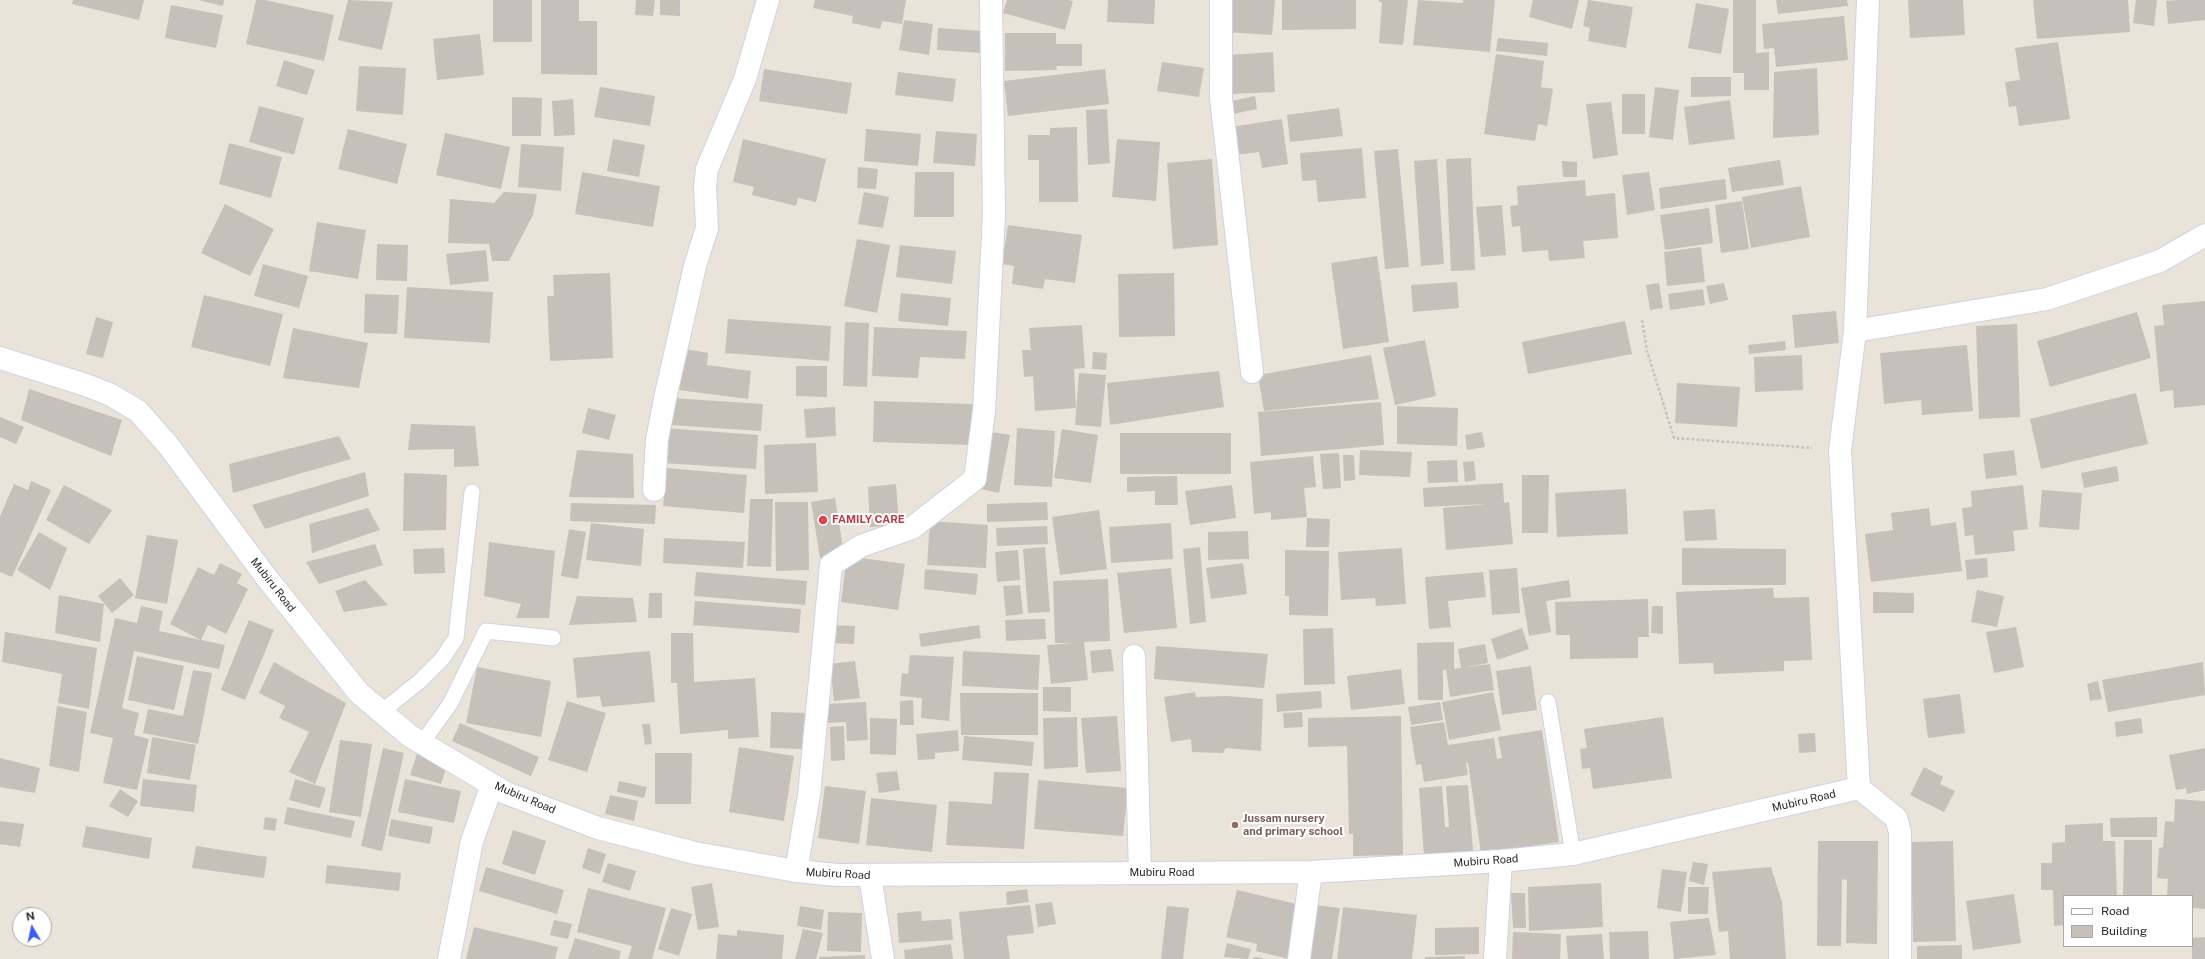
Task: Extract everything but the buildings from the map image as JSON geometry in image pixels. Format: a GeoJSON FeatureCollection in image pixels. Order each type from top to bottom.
{"type":"FeatureCollection","features":[{"type":"Feature","properties":{"kind":"street"},"geometry":{"type":"LineString","coordinates":[[654,490],[657,440],[666,394],[695,266],[706,235],[708,220],[705,185],[707,169],[745,78],[768,0]]}},
{"type":"Feature","properties":{"kind":"street"},"geometry":{"type":"LineString","coordinates":[[796,871],[809,795],[831,565],[860,546],[912,528],[975,479],[984,411],[994,214],[991,0]]}},
{"type":"Feature","properties":{"kind":"street"},"geometry":{"type":"LineString","coordinates":[[1221,0],[1221,98],[1252,372]]}},
{"type":"Feature","properties":{"kind":"street"},"geometry":{"type":"LineString","coordinates":[[1868,0],[1855,331],[1840,450],[1859,788],[1896,818],[1900,832],[1900,959]]}},
{"type":"Feature","properties":{"kind":"street"},"geometry":{"type":"LineString","coordinates":[[1855,331],[2047,299],[2160,261],[2205,235]]}},
{"type":"Feature","properties":{"kind":"street","name":"Mubiru Road"},"geometry":{"type":"LineString","coordinates":[[0,358],[86,385],[111,396],[138,412],[168,445],[266,577],[359,694],[380,713],[422,743],[506,793],[598,828],[694,853],[796,871],[870,876],[1311,872],[1501,861],[1573,854],[1859,788]]}},
{"type":"Feature","properties":{"kind":"street"},"geometry":{"type":"LineString","coordinates":[[1134,656],[1140,873]]}},
{"type":"Feature","properties":{"kind":"street"},"geometry":{"type":"LineString","coordinates":[[449,959],[472,841],[492,785]]}},
{"type":"Feature","properties":{"kind":"street"},"geometry":{"type":"LineString","coordinates":[[1495,959],[1501,861]]}},
{"type":"Feature","properties":{"kind":"street"},"geometry":{"type":"LineString","coordinates":[[1299,959],[1311,872]]}},
{"type":"Feature","properties":{"kind":"street"},"geometry":{"type":"LineString","coordinates":[[870,876],[883,959]]}},
{"type":"Feature","properties":{"kind":"lane"},"geometry":{"type":"LineString","coordinates":[[380,713],[429,673],[442,659],[456,638],[472,492]]}},
{"type":"Feature","properties":{"kind":"lane"},"geometry":{"type":"LineString","coordinates":[[422,743],[450,704],[486,631],[553,638]]}},
{"type":"Feature","properties":{"kind":"lane"},"geometry":{"type":"LineString","coordinates":[[1548,702],[1573,854]]}},
{"type":"Feature","properties":{"kind":"path"},"geometry":{"type":"LineString","coordinates":[[1642,320],[1647,351],[1674,438],[1840,450]]}},
{"type":"Feature","properties":{"kind":"place","name":"FAMILY CARE"},"geometry":{"type":"Point","coordinates":[823,520]}},
{"type":"Feature","properties":{"kind":"place","name":"Jussam nursery and primary school"},"geometry":{"type":"Point","coordinates":[1235,825]}}]}
